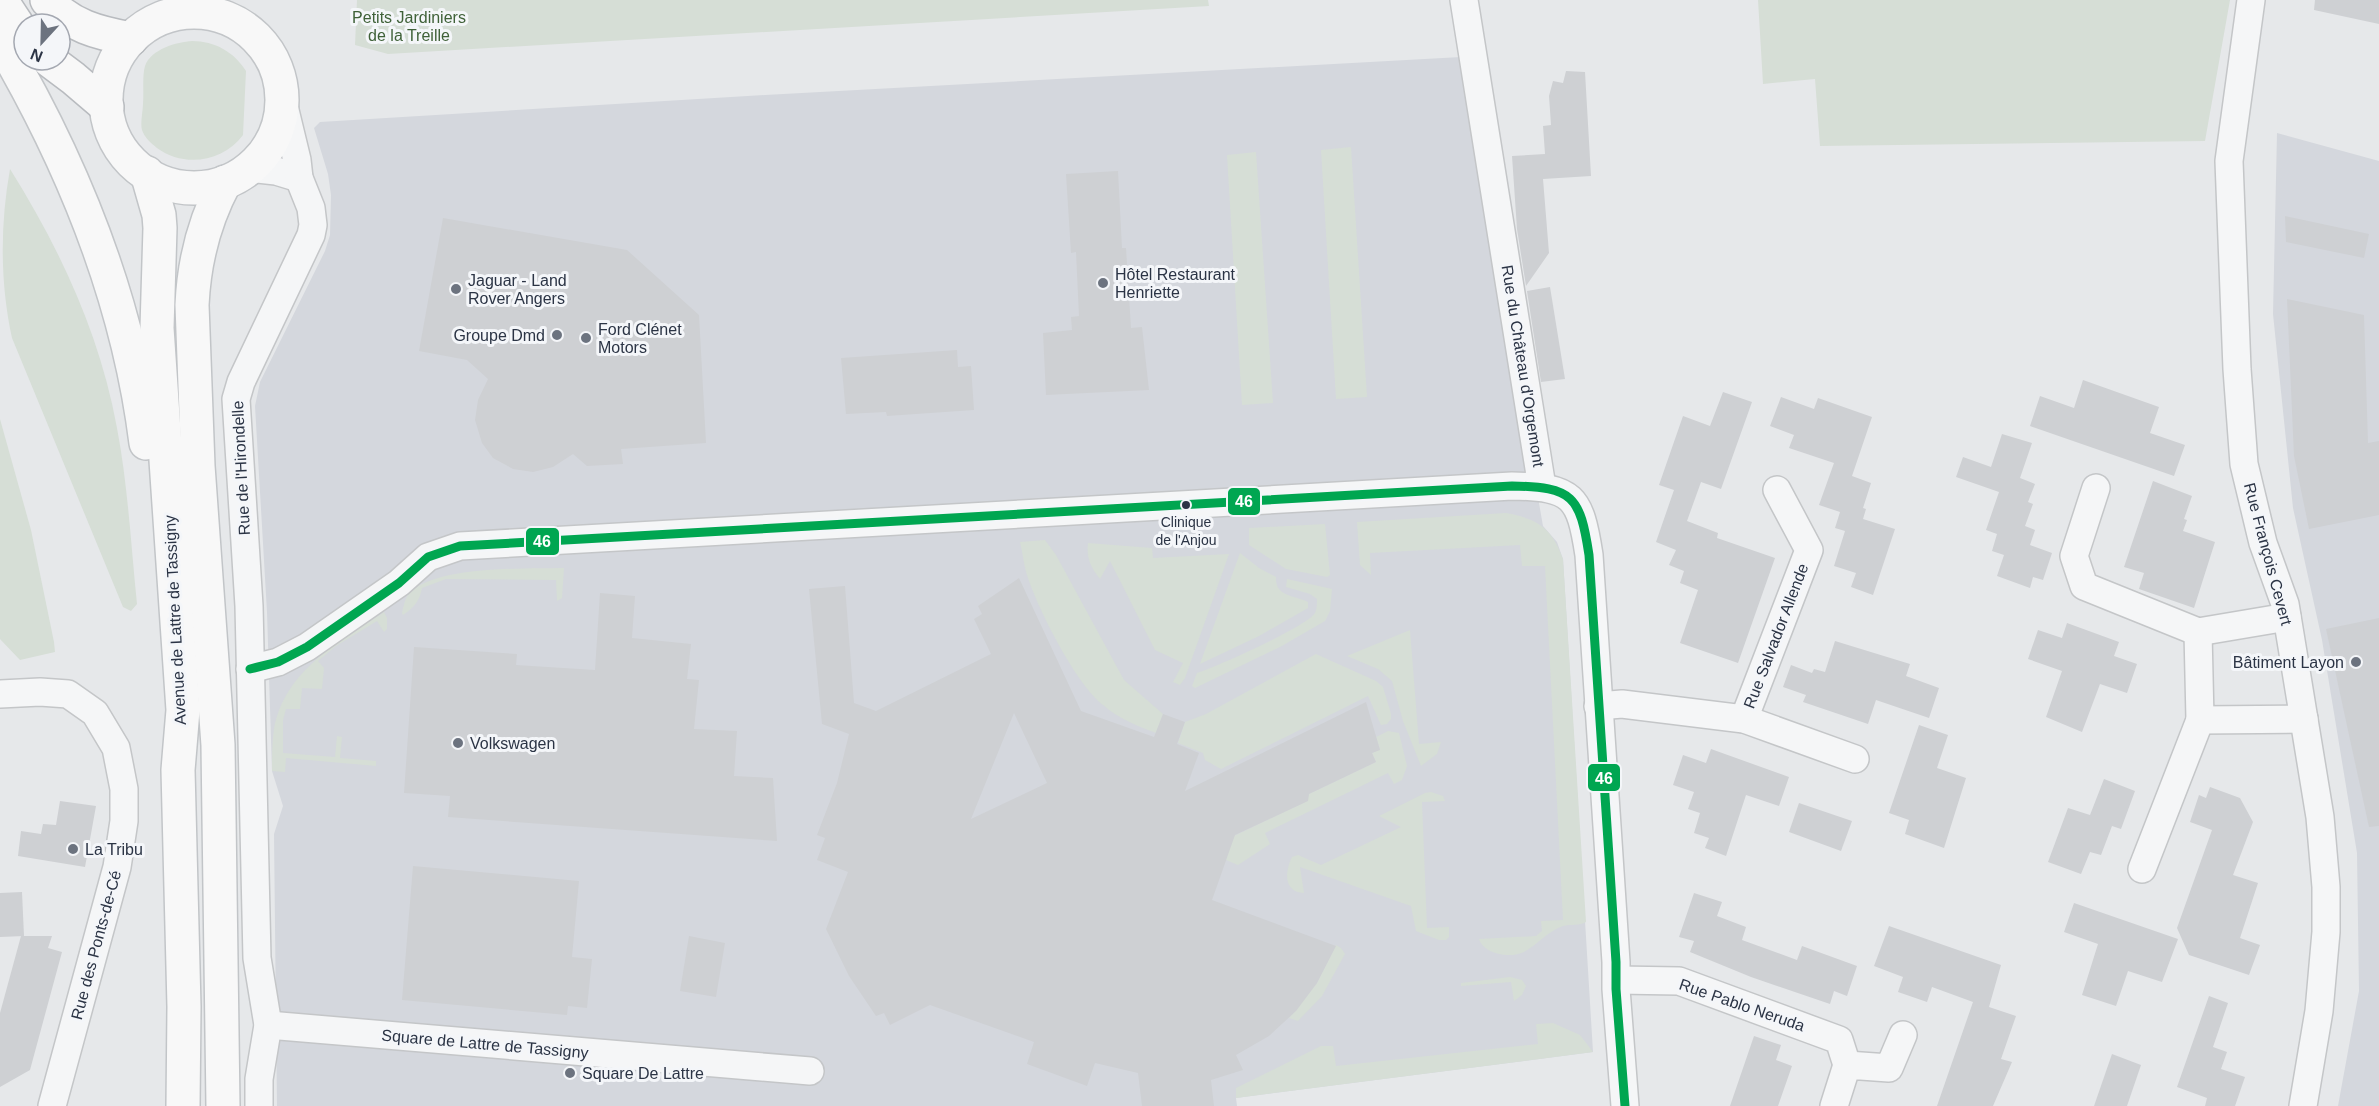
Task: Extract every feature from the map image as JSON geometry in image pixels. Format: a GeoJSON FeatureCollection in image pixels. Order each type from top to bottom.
{"type":"FeatureCollection","features":[{"type":"Feature","properties":{"kind":"main road"},"geometry":{"type":"LineString","coordinates":[[1,0],[12,17]]}},
{"type":"Feature","properties":{"kind":"main road"},"geometry":{"type":"LineString","coordinates":[[47,0],[67,18],[82,27],[106,35],[131,39]]}},
{"type":"Feature","properties":{"kind":"main road"},"geometry":{"type":"LineString","coordinates":[[223,1106],[218,746],[198,466],[193,279],[212,206],[237,175],[268,148],[276,132],[282,98],[274,64],[243,15],[224,17],[176,7],[146,26],[131,39],[118,56],[110,75],[107,107],[111,127],[119,145],[131,160],[147,173],[165,182],[185,187],[205,186],[237,175]]}},
{"type":"Feature","properties":{"kind":"main road"},"geometry":{"type":"LineString","coordinates":[[0,40],[41,111],[74,183],[102,255],[125,337],[145,432],[152,484],[167,710],[178,770]]}},
{"type":"Feature","properties":{"kind":"main road"},"geometry":{"type":"LineString","coordinates":[[65,72],[107,107]]}},
{"type":"Feature","properties":{"kind":"main road","name":"Avenue de Lattre de Tassigny"},"geometry":{"type":"LineString","coordinates":[[147,173],[159,215],[160,228],[157,328],[183,710],[178,770],[184,1007],[183,1106]]}},
{"type":"Feature","properties":{"kind":"street","name":"Rue du Château d'Orgemont"},"geometry":{"type":"LineString","coordinates":[[1464,0],[1542,487],[1558,490],[1571,499],[1580,511],[1589,555],[1625,1106]]}},
{"type":"Feature","properties":{"kind":"street","name":"Rue François Cevert"},"geometry":{"type":"LineString","coordinates":[[2250,0],[2229,161],[2237,369],[2244,464],[2263,543],[2288,617],[2320,817],[2326,887],[2326,932],[2319,1011],[2303,1106]]}},
{"type":"Feature","properties":{"kind":"street","name":"Rue de l'Hirondelle"},"geometry":{"type":"LineString","coordinates":[[259,1106],[259,1079],[268,1025],[257,958],[249,606],[236,399],[241,382],[311,235],[313,225],[311,208],[299,178],[282,98]]}},
{"type":"Feature","properties":{"kind":"street"},"geometry":{"type":"LineString","coordinates":[[237,175],[276,171],[299,178]]}},
{"type":"Feature","properties":{"kind":"street"},"geometry":{"type":"LineString","coordinates":[[250,669],[278,662],[307,647],[399,582],[428,557],[460,546],[1245,500],[1512,486],[1542,487]]}},
{"type":"Feature","properties":{"kind":"street"},"geometry":{"type":"LineString","coordinates":[[2096,488],[2074,556],[2084,586],[2198,632],[2288,617]]}},
{"type":"Feature","properties":{"kind":"street","name":"Rue Salvador Allende"},"geometry":{"type":"LineString","coordinates":[[1744,719],[1809,549],[1777,490]]}},
{"type":"Feature","properties":{"kind":"street"},"geometry":{"type":"LineString","coordinates":[[2142,868],[2200,720],[2198,632]]}},
{"type":"Feature","properties":{"kind":"street","name":"Rue des Ponts-de-Cé"},"geometry":{"type":"LineString","coordinates":[[0,694],[40,692],[68,694],[95,713],[116,748],[124,789],[124,821],[117,867],[52,1106]]}},
{"type":"Feature","properties":{"kind":"street","name":"Rue Salvador Allende"},"geometry":{"type":"LineString","coordinates":[[1598,706],[1622,704],[1744,719],[1854,759]]}},
{"type":"Feature","properties":{"kind":"street"},"geometry":{"type":"LineString","coordinates":[[2200,720],[2304,719]]}},
{"type":"Feature","properties":{"kind":"street","name":"Rue Pablo Neruda"},"geometry":{"type":"LineString","coordinates":[[1617,980],[1679,981],[1839,1040],[1847,1065]]}},
{"type":"Feature","properties":{"kind":"street","name":"Square de Lattre de Tassigny"},"geometry":{"type":"LineString","coordinates":[[268,1025],[810,1071]]}},
{"type":"Feature","properties":{"kind":"street"},"geometry":{"type":"LineString","coordinates":[[1833,1106],[1847,1065],[1889,1068],[1903,1035]]}},
{"type":"Feature","properties":{"kind":"shaded area"},"geometry":{"type":"Polygon","coordinates":[[[1461,57],[1543,526],[1557,542],[1563,559],[1593,1052],[1236,1098],[1237,1106],[277,1106],[274,834],[283,806],[272,771],[267,612],[255,406],[260,382],[325,251],[330,235],[331,195],[328,174],[314,128],[320,122],[1461,57]]]}},
{"type":"Feature","properties":{"kind":"shaded area"},"geometry":{"type":"Polygon","coordinates":[[[2277,133],[2379,161],[2379,1106],[2338,1106],[2359,991],[2357,853],[2322,640],[2293,508],[2273,314],[2277,133]]]}},
{"type":"Feature","properties":{"kind":"green space","name":"Petits Jardiniers de la Treille"},"geometry":{"type":"Polygon","coordinates":[[[357,0],[1208,0],[1209,6],[388,54],[355,45],[357,0]]]}},
{"type":"Feature","properties":{"kind":"green space"},"geometry":{"type":"Polygon","coordinates":[[[1758,0],[2230,0],[2205,141],[1820,146],[1815,79],[1763,84],[1758,0]]]}},
{"type":"Feature","properties":{"kind":"green space"},"geometry":{"type":"Polygon","coordinates":[[[192,41],[216,45],[236,58],[246,71],[243,135],[225,151],[203,159],[191,160],[179,158],[157,148],[144,135],[141,124],[144,74],[148,60],[165,48],[192,41]]]}},
{"type":"Feature","properties":{"kind":"green space"},"geometry":{"type":"Polygon","coordinates":[[[1351,147],[1367,397],[1336,399],[1321,150],[1351,147]]]}},
{"type":"Feature","properties":{"kind":"green space"},"geometry":{"type":"Polygon","coordinates":[[[1256,152],[1273,403],[1242,405],[1227,155],[1256,152]]]}},
{"type":"Feature","properties":{"kind":"green space"},"geometry":{"type":"Polygon","coordinates":[[[10,169],[45,230],[76,293],[110,393],[121,450],[129,516],[137,604],[131,611],[123,607],[12,338],[3,275],[4,211],[10,169]]]}},
{"type":"Feature","properties":{"kind":"green space"},"geometry":{"type":"Polygon","coordinates":[[[0,419],[31,530],[55,652],[20,660],[0,639],[0,419]]]}},
{"type":"Feature","properties":{"kind":"green space"},"geometry":{"type":"Polygon","coordinates":[[[1506,513],[1527,518],[1549,532],[1563,559],[1586,922],[1558,928],[1524,952],[1512,955],[1492,952],[1479,939],[1536,936],[1542,931],[1541,921],[1563,920],[1545,566],[1522,566],[1520,545],[1370,553],[1371,575],[1360,565],[1357,522],[1506,513]]]}},
{"type":"Feature","properties":{"kind":"green space"},"geometry":{"type":"Polygon","coordinates":[[[1325,524],[1330,575],[1327,577],[1286,569],[1249,545],[1249,528],[1325,524]]]}},
{"type":"Feature","properties":{"kind":"green space"},"geometry":{"type":"Polygon","coordinates":[[[1045,540],[1056,555],[1124,680],[1163,714],[1156,733],[1128,721],[1103,705],[1092,695],[1070,664],[1033,592],[1020,542],[1045,540]]]}},
{"type":"Feature","properties":{"kind":"green space"},"geometry":{"type":"Polygon","coordinates":[[[1088,543],[1152,548],[1153,558],[1229,554],[1185,678],[1180,685],[1173,682],[1183,663],[1155,650],[1110,561],[1100,579],[1094,571],[1089,558],[1088,543]]]}},
{"type":"Feature","properties":{"kind":"green space"},"geometry":{"type":"Polygon","coordinates":[[[1240,553],[1259,568],[1276,577],[1282,592],[1308,602],[1308,608],[1259,636],[1200,664],[1240,553]]]}},
{"type":"Feature","properties":{"kind":"green space"},"geometry":{"type":"Polygon","coordinates":[[[564,568],[562,598],[557,601],[556,580],[446,579],[422,588],[416,603],[403,615],[402,613],[408,595],[420,585],[437,578],[505,569],[564,568]]]}},
{"type":"Feature","properties":{"kind":"green space"},"geometry":{"type":"Polygon","coordinates":[[[1287,579],[1332,589],[1330,611],[1325,621],[1280,647],[1195,688],[1192,686],[1197,673],[1279,637],[1315,613],[1317,599],[1310,594],[1286,587],[1287,579]]]}},
{"type":"Feature","properties":{"kind":"green space"},"geometry":{"type":"Polygon","coordinates":[[[384,612],[387,618],[387,629],[384,632],[377,621],[336,646],[318,661],[324,668],[322,689],[302,688],[300,709],[286,709],[283,720],[283,753],[335,757],[337,736],[342,737],[340,758],[376,761],[376,766],[286,758],[285,772],[272,771],[274,729],[280,708],[289,690],[316,660],[384,612]]]}},
{"type":"Feature","properties":{"kind":"green space"},"geometry":{"type":"Polygon","coordinates":[[[1410,630],[1419,744],[1441,742],[1437,754],[1421,766],[1403,721],[1392,681],[1378,669],[1347,656],[1410,630]]]}},
{"type":"Feature","properties":{"kind":"green space"},"geometry":{"type":"Polygon","coordinates":[[[1316,654],[1376,681],[1383,687],[1391,714],[1391,719],[1387,724],[1381,725],[1368,696],[1221,769],[1205,760],[1203,753],[1178,743],[1185,722],[1206,714],[1316,654]]]}},
{"type":"Feature","properties":{"kind":"green space"},"geometry":{"type":"Polygon","coordinates":[[[1388,731],[1399,733],[1407,766],[1402,780],[1394,784],[1388,773],[1265,833],[1270,844],[1238,865],[1207,852],[1232,837],[1307,801],[1309,794],[1376,762],[1372,753],[1380,749],[1376,737],[1388,731]]]}},
{"type":"Feature","properties":{"kind":"green space"},"geometry":{"type":"Polygon","coordinates":[[[1431,792],[1443,796],[1445,801],[1422,802],[1427,928],[1449,927],[1449,937],[1446,940],[1439,940],[1416,931],[1411,906],[1300,867],[1304,893],[1297,892],[1289,885],[1287,874],[1292,857],[1298,855],[1321,865],[1401,827],[1379,816],[1431,792]]]}},
{"type":"Feature","properties":{"kind":"green space"},"geometry":{"type":"Polygon","coordinates":[[[1336,945],[1345,954],[1322,996],[1298,1021],[1289,1018],[1317,983],[1336,945]]]}},
{"type":"Feature","properties":{"kind":"green space"},"geometry":{"type":"Polygon","coordinates":[[[1510,977],[1522,980],[1526,986],[1522,995],[1514,1001],[1511,982],[1461,986],[1461,983],[1510,977]]]}},
{"type":"Feature","properties":{"kind":"green space"},"geometry":{"type":"Polygon","coordinates":[[[1553,1023],[1580,1035],[1593,1052],[1236,1098],[1236,1088],[1321,1046],[1333,1046],[1336,1066],[1538,1044],[1536,1024],[1553,1023]]]}},
{"type":"Feature","properties":{"kind":"building"},"geometry":{"type":"Polygon","coordinates":[[[2315,0],[2379,0],[2379,24],[2314,10],[2315,0]]]}},
{"type":"Feature","properties":{"kind":"building"},"geometry":{"type":"Polygon","coordinates":[[[1566,71],[1585,72],[1591,176],[1543,179],[1549,253],[1526,286],[1517,229],[1512,156],[1545,154],[1543,126],[1551,125],[1549,96],[1553,81],[1563,83],[1566,71]]]}},
{"type":"Feature","properties":{"kind":"building","name":"Hôtel Restaurant Henriette"},"geometry":{"type":"Polygon","coordinates":[[[1118,171],[1122,248],[1126,248],[1131,328],[1142,327],[1149,390],[1046,395],[1043,333],[1072,330],[1071,317],[1079,316],[1076,252],[1071,253],[1066,174],[1118,171]]]}},
{"type":"Feature","properties":{"kind":"building"},"geometry":{"type":"Polygon","coordinates":[[[2285,216],[2369,234],[2364,258],[2286,242],[2285,216]]]}},
{"type":"Feature","properties":{"kind":"building","name":"Ford Clénet Motors"},"geometry":{"type":"Polygon","coordinates":[[[443,218],[627,250],[699,315],[706,443],[621,449],[623,464],[587,466],[573,454],[553,467],[533,472],[513,469],[493,458],[482,443],[475,420],[478,400],[488,379],[467,360],[419,351],[443,218]]]}},
{"type":"Feature","properties":{"kind":"building"},"geometry":{"type":"Polygon","coordinates":[[[1550,287],[1565,379],[1541,382],[1527,291],[1550,287]]]}},
{"type":"Feature","properties":{"kind":"building"},"geometry":{"type":"Polygon","coordinates":[[[2287,299],[2364,315],[2368,443],[2379,441],[2379,515],[2309,529],[2294,456],[2287,299]]]}},
{"type":"Feature","properties":{"kind":"building"},"geometry":{"type":"Polygon","coordinates":[[[957,350],[958,367],[971,366],[974,410],[887,416],[886,412],[846,414],[841,358],[957,350]]]}},
{"type":"Feature","properties":{"kind":"building"},"geometry":{"type":"Polygon","coordinates":[[[2083,380],[2159,407],[2150,433],[2185,445],[2174,476],[2030,426],[2040,396],[2074,408],[2083,380]]]}},
{"type":"Feature","properties":{"kind":"building"},"geometry":{"type":"Polygon","coordinates":[[[1723,392],[1752,402],[1721,489],[1701,482],[1687,521],[1718,533],[1717,538],[1775,558],[1738,663],[1680,643],[1698,590],[1680,583],[1684,571],[1669,565],[1676,550],[1656,542],[1674,490],[1659,485],[1683,416],[1710,426],[1723,392]]]}},
{"type":"Feature","properties":{"kind":"building"},"geometry":{"type":"Polygon","coordinates":[[[1781,397],[1814,409],[1818,398],[1872,417],[1852,476],[1871,483],[1863,508],[1866,509],[1863,519],[1895,529],[1873,595],[1851,587],[1856,573],[1834,566],[1845,531],[1835,528],[1840,512],[1819,505],[1834,463],[1789,448],[1794,435],[1770,426],[1781,397]]]}},
{"type":"Feature","properties":{"kind":"building"},"geometry":{"type":"Polygon","coordinates":[[[2002,434],[2032,443],[2020,478],[2035,484],[2028,502],[2033,504],[2025,526],[2035,530],[2030,545],[2052,553],[2043,580],[2033,577],[2030,588],[1997,576],[2004,555],[1992,551],[1997,534],[1986,530],[1999,492],[1956,477],[1963,457],[1991,467],[2002,434]]]}},
{"type":"Feature","properties":{"kind":"building"},"geometry":{"type":"Polygon","coordinates":[[[2153,481],[2192,496],[2184,519],[2187,520],[2183,531],[2215,542],[2194,608],[2139,589],[2144,573],[2124,567],[2153,481]]]}},
{"type":"Feature","properties":{"kind":"building"},"geometry":{"type":"Polygon","coordinates":[[[1019,578],[1081,711],[1154,737],[1163,714],[1185,722],[1177,744],[1199,753],[1185,791],[1366,702],[1380,750],[1372,753],[1376,762],[1309,794],[1308,801],[1235,835],[1212,900],[1336,946],[1317,983],[1296,1011],[1269,1036],[1236,1055],[1243,1070],[1211,1080],[1214,1106],[1142,1106],[1138,1073],[1095,1063],[1087,1086],[1027,1064],[1034,1042],[930,1005],[890,1025],[884,1013],[876,1016],[849,976],[826,929],[848,872],[817,860],[825,838],[817,835],[837,783],[849,734],[822,724],[809,589],[845,586],[854,703],[876,711],[991,654],[974,619],[982,614],[978,606],[1019,578]],[[1014,713],[971,819],[1047,783],[1014,713]]]}},
{"type":"Feature","properties":{"kind":"building"},"geometry":{"type":"Polygon","coordinates":[[[600,593],[635,596],[632,638],[691,644],[687,679],[699,680],[694,729],[737,731],[734,776],[773,778],[777,841],[448,817],[450,796],[404,793],[414,647],[517,654],[516,665],[595,670],[600,593]]]}},
{"type":"Feature","properties":{"kind":"building"},"geometry":{"type":"Polygon","coordinates":[[[2379,618],[2379,826],[2369,827],[2326,629],[2379,618]]]}},
{"type":"Feature","properties":{"kind":"building"},"geometry":{"type":"Polygon","coordinates":[[[2067,623],[2119,642],[2114,656],[2137,664],[2127,693],[2100,684],[2082,732],[2046,717],[2062,671],[2028,659],[2038,630],[2062,638],[2067,623]]]}},
{"type":"Feature","properties":{"kind":"building"},"geometry":{"type":"Polygon","coordinates":[[[1835,641],[1910,664],[1906,676],[1939,688],[1929,718],[1876,700],[1868,724],[1803,702],[1806,695],[1783,687],[1791,665],[1812,673],[1814,669],[1825,672],[1835,641]]]}},
{"type":"Feature","properties":{"kind":"building"},"geometry":{"type":"Polygon","coordinates":[[[1919,725],[1948,735],[1937,768],[1966,778],[1944,848],[1905,834],[1909,820],[1889,813],[1919,725]]]}},
{"type":"Feature","properties":{"kind":"building"},"geometry":{"type":"Polygon","coordinates":[[[1711,749],[1789,777],[1779,806],[1746,795],[1726,856],[1705,848],[1709,838],[1694,833],[1700,813],[1688,809],[1694,792],[1673,785],[1683,755],[1706,763],[1711,749]]]}},
{"type":"Feature","properties":{"kind":"building"},"geometry":{"type":"Polygon","coordinates":[[[2104,779],[2135,791],[2121,829],[2112,826],[2101,855],[2090,852],[2081,874],[2048,862],[2068,808],[2090,815],[2104,779]]]}},
{"type":"Feature","properties":{"kind":"building"},"geometry":{"type":"Polygon","coordinates":[[[2210,787],[2240,798],[2253,822],[2233,875],[2258,883],[2240,938],[2260,945],[2249,975],[2189,955],[2177,928],[2212,830],[2190,822],[2199,795],[2206,798],[2210,787]]]}},
{"type":"Feature","properties":{"kind":"building"},"geometry":{"type":"Polygon","coordinates":[[[60,801],[96,806],[85,867],[18,856],[21,831],[41,834],[43,824],[56,825],[60,801]]]}},
{"type":"Feature","properties":{"kind":"building"},"geometry":{"type":"Polygon","coordinates":[[[1799,803],[1852,821],[1841,851],[1789,832],[1799,803]]]}},
{"type":"Feature","properties":{"kind":"building"},"geometry":{"type":"Polygon","coordinates":[[[413,866],[579,881],[572,957],[592,959],[587,1008],[568,1006],[567,1015],[402,1000],[413,866]]]}},
{"type":"Feature","properties":{"kind":"building"},"geometry":{"type":"Polygon","coordinates":[[[22,892],[24,936],[0,937],[0,893],[22,892]]]}},
{"type":"Feature","properties":{"kind":"building"},"geometry":{"type":"Polygon","coordinates":[[[1694,893],[1722,902],[1717,916],[1746,927],[1742,940],[1797,960],[1802,946],[1857,966],[1847,996],[1834,991],[1830,1004],[1751,977],[1690,952],[1694,941],[1679,937],[1694,893]]]}},
{"type":"Feature","properties":{"kind":"building"},"geometry":{"type":"Polygon","coordinates":[[[2074,903],[2178,939],[2162,982],[2128,971],[2116,1006],[2082,995],[2098,944],[2064,932],[2074,903]]]}},
{"type":"Feature","properties":{"kind":"building"},"geometry":{"type":"Polygon","coordinates":[[[1889,926],[2001,965],[1989,1007],[2016,1016],[2001,1059],[2012,1062],[1993,1106],[1937,1106],[1973,1002],[1932,987],[1927,1002],[1898,992],[1903,977],[1874,966],[1889,926]]]}},
{"type":"Feature","properties":{"kind":"building"},"geometry":{"type":"Polygon","coordinates":[[[21,936],[52,936],[48,948],[62,952],[30,1070],[0,1087],[0,1013],[21,936]]]}},
{"type":"Feature","properties":{"kind":"building"},"geometry":{"type":"Polygon","coordinates":[[[689,936],[725,943],[716,997],[680,991],[689,936]]]}},
{"type":"Feature","properties":{"kind":"building"},"geometry":{"type":"Polygon","coordinates":[[[2209,996],[2228,1003],[2213,1047],[2227,1052],[2221,1069],[2245,1077],[2235,1106],[2205,1106],[2207,1098],[2177,1087],[2209,996]]]}},
{"type":"Feature","properties":{"kind":"building"},"geometry":{"type":"Polygon","coordinates":[[[1754,1036],[1781,1045],[1776,1060],[1792,1066],[1778,1106],[1730,1106],[1754,1036]]]}},
{"type":"Feature","properties":{"kind":"building"},"geometry":{"type":"Polygon","coordinates":[[[2112,1054],[2141,1065],[2127,1106],[2094,1106],[2112,1054]]]}},
{"type":"Feature","properties":{"kind":"transit line","name":"46"},"geometry":{"type":"LineString","coordinates":[[250,669],[278,662],[307,647],[399,583],[428,557],[460,546],[1512,486],[1548,489],[1561,493],[1570,499],[1582,519],[1589,555],[1625,1106]]}},
{"type":"Feature","properties":{"kind":"place","name":"Hôtel Restaurant Henriette"},"geometry":{"type":"Point","coordinates":[1103,283]}},
{"type":"Feature","properties":{"kind":"place","name":"Jaguar - Land Rover Angers"},"geometry":{"type":"Point","coordinates":[456,289]}},
{"type":"Feature","properties":{"kind":"place","name":"Groupe Dmd"},"geometry":{"type":"Point","coordinates":[557,335]}},
{"type":"Feature","properties":{"kind":"place","name":"Ford Clénet Motors"},"geometry":{"type":"Point","coordinates":[586,338]}},
{"type":"Feature","properties":{"kind":"place","name":"Clinique de l'Anjou"},"geometry":{"type":"Point","coordinates":[1186,505]}},
{"type":"Feature","properties":{"kind":"place","name":"Bâtiment Layon"},"geometry":{"type":"Point","coordinates":[2356,662]}},
{"type":"Feature","properties":{"kind":"place","name":"Volkswagen"},"geometry":{"type":"Point","coordinates":[458,743]}},
{"type":"Feature","properties":{"kind":"place","name":"La Tribu"},"geometry":{"type":"Point","coordinates":[73,849]}},
{"type":"Feature","properties":{"kind":"place","name":"Square De Lattre"},"geometry":{"type":"Point","coordinates":[570,1073]}}]}
